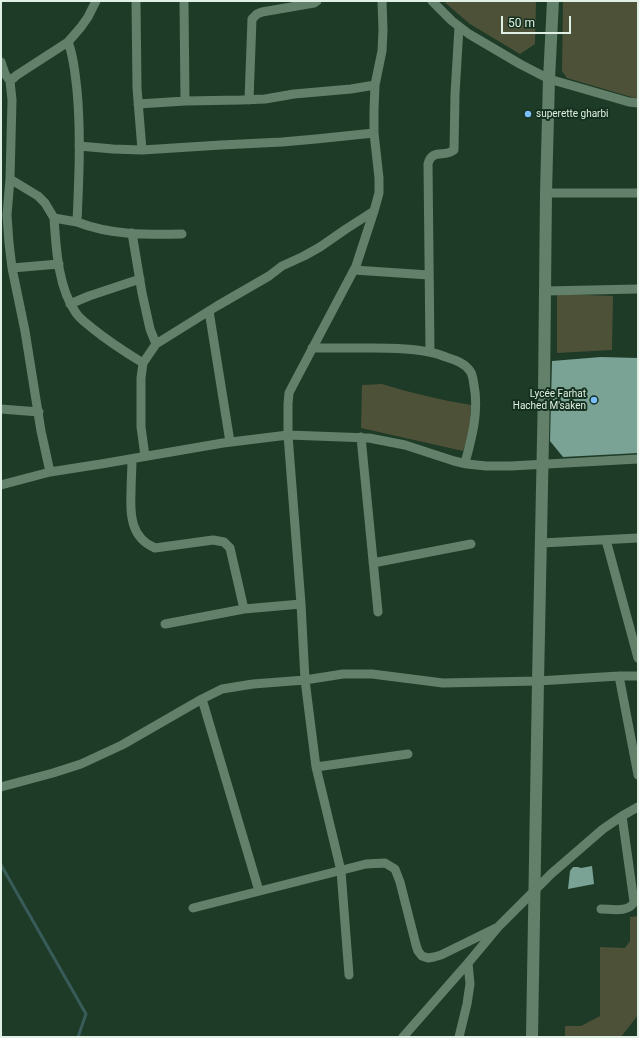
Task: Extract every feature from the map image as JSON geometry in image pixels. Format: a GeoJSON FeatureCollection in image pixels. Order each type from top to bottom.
{"type":"FeatureCollection","features":[{"type":"Feature","properties":{"kind":"main road"},"geometry":{"type":"LineString","coordinates":[[532,1037],[543,465],[546,193],[553,1]]}},
{"type":"Feature","properties":{"kind":"street"},"geometry":{"type":"LineString","coordinates":[[10,81],[68,42],[88,17],[96,1]]}},
{"type":"Feature","properties":{"kind":"street"},"geometry":{"type":"LineString","coordinates":[[136,1],[138,104],[142,150]]}},
{"type":"Feature","properties":{"kind":"street"},"geometry":{"type":"LineString","coordinates":[[184,1],[185,101]]}},
{"type":"Feature","properties":{"kind":"street"},"geometry":{"type":"LineString","coordinates":[[249,100],[252,19],[257,14],[262,12],[314,3],[317,1]]}},
{"type":"Feature","properties":{"kind":"street"},"geometry":{"type":"LineString","coordinates":[[350,975],[341,870],[316,767],[305,680],[301,604],[288,435],[288,404],[289,393],[356,266],[379,193],[374,133],[375,85],[382,51],[382,1]]}},
{"type":"Feature","properties":{"kind":"street"},"geometry":{"type":"LineString","coordinates":[[432,1],[452,21],[469,34],[549,79],[629,102],[638,103]]}},
{"type":"Feature","properties":{"kind":"street"},"geometry":{"type":"LineString","coordinates":[[430,352],[428,164],[429,160],[434,155],[450,153],[454,150],[455,94],[459,27]]}},
{"type":"Feature","properties":{"kind":"street"},"geometry":{"type":"LineString","coordinates":[[68,42],[73,57],[78,105],[79,178],[76,222]]}},
{"type":"Feature","properties":{"kind":"street"},"geometry":{"type":"LineString","coordinates":[[1,62],[2,72],[10,81],[12,115],[6,145],[10,180],[7,215],[9,243],[12,268],[25,331],[38,412],[50,472]]}},
{"type":"Feature","properties":{"kind":"street"},"geometry":{"type":"LineString","coordinates":[[138,104],[274,98],[375,85]]}},
{"type":"Feature","properties":{"kind":"street"},"geometry":{"type":"LineString","coordinates":[[79,146],[142,150],[316,140],[374,133]]}},
{"type":"Feature","properties":{"kind":"street"},"geometry":{"type":"LineString","coordinates":[[10,180],[38,196],[45,203],[54,218],[59,264],[65,292],[70,304],[77,314],[102,337],[142,363]]}},
{"type":"Feature","properties":{"kind":"street"},"geometry":{"type":"LineString","coordinates":[[546,193],[638,193]]}},
{"type":"Feature","properties":{"kind":"street"},"geometry":{"type":"LineString","coordinates":[[145,456],[141,427],[142,363],[156,344],[269,276],[282,266],[320,247],[374,211]]}},
{"type":"Feature","properties":{"kind":"street"},"geometry":{"type":"LineString","coordinates":[[54,218],[106,230],[132,233],[182,234]]}},
{"type":"Feature","properties":{"kind":"street"},"geometry":{"type":"LineString","coordinates":[[132,233],[150,329],[156,344]]}},
{"type":"Feature","properties":{"kind":"street"},"geometry":{"type":"LineString","coordinates":[[12,268],[59,264]]}},
{"type":"Feature","properties":{"kind":"street"},"geometry":{"type":"LineString","coordinates":[[354,270],[429,275]]}},
{"type":"Feature","properties":{"kind":"street"},"geometry":{"type":"LineString","coordinates":[[70,304],[140,279]]}},
{"type":"Feature","properties":{"kind":"street"},"geometry":{"type":"LineString","coordinates":[[545,291],[638,289]]}},
{"type":"Feature","properties":{"kind":"street"},"geometry":{"type":"LineString","coordinates":[[209,311],[230,442]]}},
{"type":"Feature","properties":{"kind":"street"},"geometry":{"type":"LineString","coordinates":[[312,348],[411,349],[430,352],[457,360],[463,364],[470,370],[475,391],[475,420],[472,437],[464,464]]}},
{"type":"Feature","properties":{"kind":"street"},"geometry":{"type":"LineString","coordinates":[[1,409],[38,412]]}},
{"type":"Feature","properties":{"kind":"street"},"geometry":{"type":"LineString","coordinates":[[1,485],[50,472],[230,442],[288,435],[361,437],[394,443],[464,464],[486,466],[543,465],[638,459]]}},
{"type":"Feature","properties":{"kind":"street"},"geometry":{"type":"LineString","coordinates":[[361,437],[378,612]]}},
{"type":"Feature","properties":{"kind":"street"},"geometry":{"type":"LineString","coordinates":[[132,459],[130,508],[133,525],[140,537],[155,548],[213,540],[224,542],[230,548],[244,609]]}},
{"type":"Feature","properties":{"kind":"street"},"geometry":{"type":"LineString","coordinates":[[541,543],[638,538]]}},
{"type":"Feature","properties":{"kind":"street"},"geometry":{"type":"LineString","coordinates":[[606,540],[638,658]]}},
{"type":"Feature","properties":{"kind":"street"},"geometry":{"type":"LineString","coordinates":[[373,563],[471,544]]}},
{"type":"Feature","properties":{"kind":"street"},"geometry":{"type":"LineString","coordinates":[[165,624],[244,609],[301,604]]}},
{"type":"Feature","properties":{"kind":"street"},"geometry":{"type":"LineString","coordinates":[[1,787],[81,764],[122,745],[222,689],[253,684],[305,680],[343,674],[372,674],[443,683],[638,676]]}},
{"type":"Feature","properties":{"kind":"street"},"geometry":{"type":"LineString","coordinates":[[619,676],[638,775]]}},
{"type":"Feature","properties":{"kind":"street"},"geometry":{"type":"LineString","coordinates":[[202,699],[258,891]]}},
{"type":"Feature","properties":{"kind":"street"},"geometry":{"type":"LineString","coordinates":[[316,767],[408,754]]}},
{"type":"Feature","properties":{"kind":"street"},"geometry":{"type":"LineString","coordinates":[[403,1037],[498,927],[534,890],[603,829],[638,807]]}},
{"type":"Feature","properties":{"kind":"street"},"geometry":{"type":"LineString","coordinates":[[601,909],[624,909],[629,908],[633,904],[634,869],[622,816]]}},
{"type":"Feature","properties":{"kind":"street"},"geometry":{"type":"LineString","coordinates":[[193,908],[366,864],[385,863],[395,869],[400,882],[416,946],[420,954],[425,957],[434,958],[441,956],[498,927]]}},
{"type":"Feature","properties":{"kind":"street"},"geometry":{"type":"LineString","coordinates":[[459,1037],[470,984],[468,963]]}},
{"type":"Feature","properties":{"kind":"green space"},"geometry":{"type":"Polygon","coordinates":[[[443,1],[536,1],[535,44],[520,54],[470,24],[443,1]]]}},
{"type":"Feature","properties":{"kind":"green space"},"geometry":{"type":"Polygon","coordinates":[[[563,1],[638,1],[638,99],[567,78],[562,71],[563,1]]]}},
{"type":"Feature","properties":{"kind":"green space"},"geometry":{"type":"Polygon","coordinates":[[[557,294],[613,296],[612,350],[557,353],[557,294]]]}},
{"type":"Feature","properties":{"kind":"green space"},"geometry":{"type":"Polygon","coordinates":[[[382,384],[426,396],[471,405],[470,432],[463,451],[361,428],[362,385],[382,384]]]}},
{"type":"Feature","properties":{"kind":"green space"},"geometry":{"type":"Polygon","coordinates":[[[638,916],[638,1015],[621,1037],[565,1037],[565,1026],[581,1026],[600,1016],[600,947],[625,948],[630,941],[630,917],[638,916]]]}},
{"type":"Feature","properties":{"kind":"building","name":"Lycée Farhat Hached M'saken"},"geometry":{"type":"Polygon","coordinates":[[[601,357],[638,358],[638,453],[563,457],[550,441],[552,361],[601,357]]]}},
{"type":"Feature","properties":{"kind":"building"},"geometry":{"type":"Polygon","coordinates":[[[592,866],[594,884],[568,889],[570,871],[573,867],[581,868],[592,866]]]}},
{"type":"Feature","properties":{"kind":"waterway"},"geometry":{"type":"LineString","coordinates":[[1,865],[86,1014],[78,1037]]}},
{"type":"Feature","properties":{"kind":"place","name":"superette gharbi"},"geometry":{"type":"Point","coordinates":[528,114]}},
{"type":"Feature","properties":{"kind":"place","name":"Lycée Farhat Hached M'saken"},"geometry":{"type":"Point","coordinates":[594,400]}}]}
